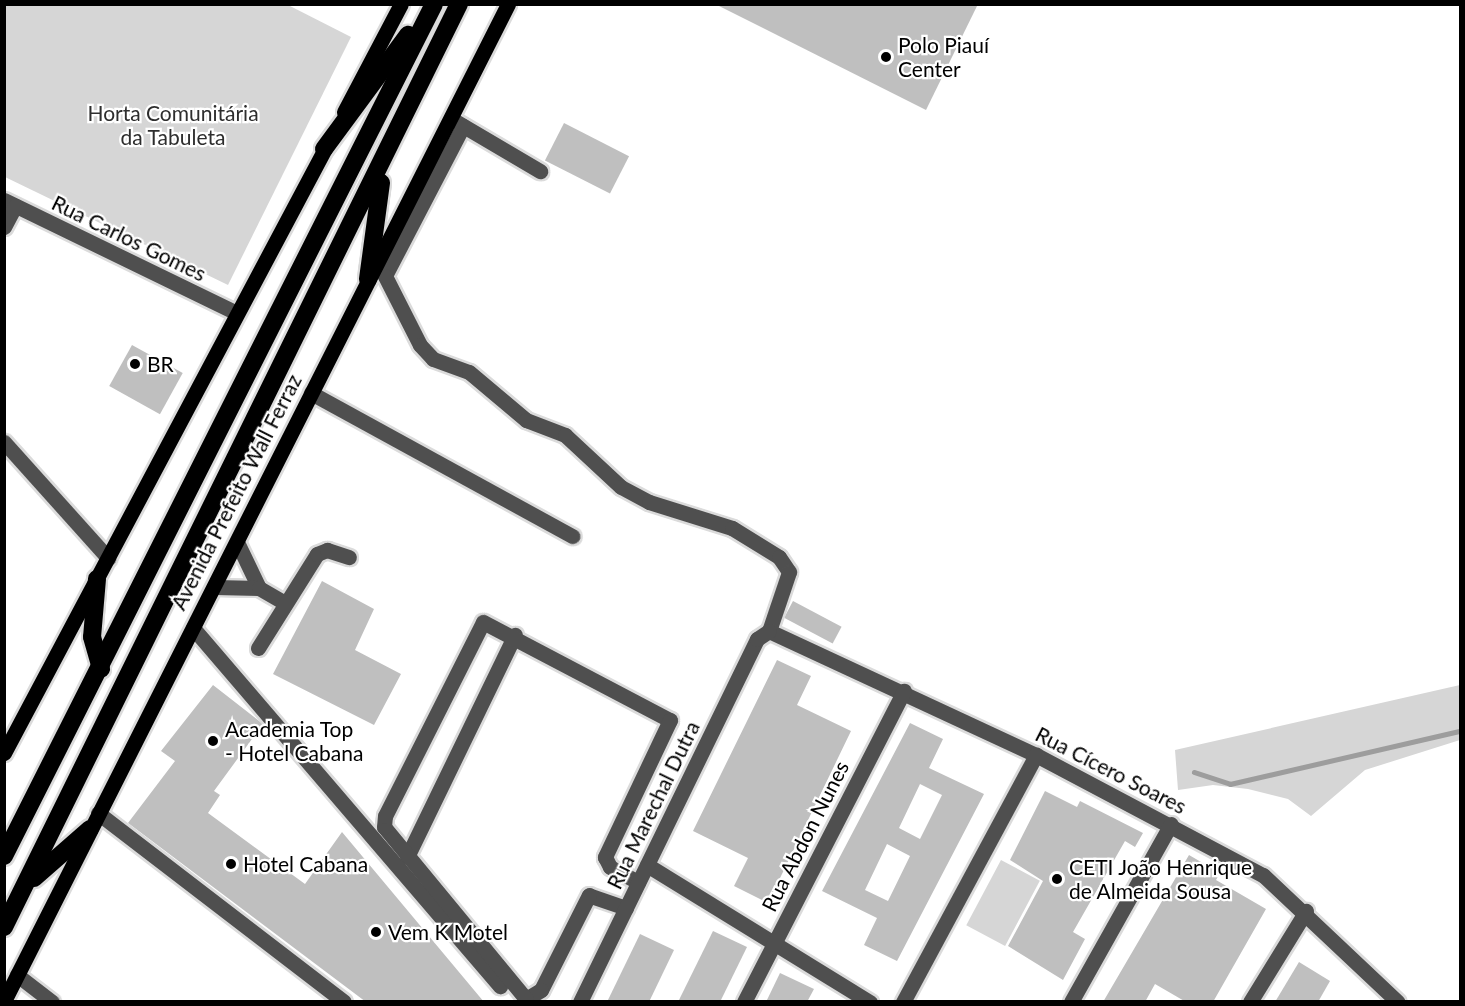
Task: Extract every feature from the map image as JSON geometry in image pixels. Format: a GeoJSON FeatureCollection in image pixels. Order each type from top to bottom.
{"type":"FeatureCollection","features":[{"type":"Feature","properties":{"kind":"highway"},"geometry":{"type":"LineString","coordinates":[[324,149],[432,4]]}},
{"type":"Feature","properties":{"kind":"highway","name":"Avenida Prefeito Wall Ferraz"},"geometry":{"type":"LineString","coordinates":[[4,856],[101,669],[432,4]]}},
{"type":"Feature","properties":{"kind":"highway","name":"Avenida Prefeito Wall Ferraz"},"geometry":{"type":"LineString","coordinates":[[4,927],[383,169],[459,4]]}},
{"type":"Feature","properties":{"kind":"highway"},"geometry":{"type":"LineString","coordinates":[[368,279],[383,169]]}},
{"type":"Feature","properties":{"kind":"highway"},"geometry":{"type":"LineString","coordinates":[[97,579],[92,637],[101,669]]}},
{"type":"Feature","properties":{"kind":"highway"},"geometry":{"type":"LineString","coordinates":[[26,885],[94,821]]}},
{"type":"Feature","properties":{"kind":"main road"},"geometry":{"type":"LineString","coordinates":[[4,753],[235,312],[400,4]]}},
{"type":"Feature","properties":{"kind":"main road","name":"Avenida Prefeito Wall Ferraz"},"geometry":{"type":"LineString","coordinates":[[4,1000],[368,279],[384,259],[456,122],[508,4]]}},
{"type":"Feature","properties":{"kind":"street"},"geometry":{"type":"LineString","coordinates":[[456,122],[540,171]]}},
{"type":"Feature","properties":{"kind":"street"},"geometry":{"type":"LineString","coordinates":[[4,227],[10,203]]}},
{"type":"Feature","properties":{"kind":"street","name":"Rua Carlos Gomes"},"geometry":{"type":"LineString","coordinates":[[10,203],[235,312]]}},
{"type":"Feature","properties":{"kind":"street"},"geometry":{"type":"LineString","coordinates":[[384,259],[390,293],[434,359],[469,372],[526,420],[565,435],[621,487],[732,528],[779,557],[789,572],[769,631]]}},
{"type":"Feature","properties":{"kind":"street"},"geometry":{"type":"LineString","coordinates":[[311,393],[572,536]]}},
{"type":"Feature","properties":{"kind":"street"},"geometry":{"type":"LineString","coordinates":[[4,442],[108,558]]}},
{"type":"Feature","properties":{"kind":"street"},"geometry":{"type":"LineString","coordinates":[[237,542],[259,588]]}},
{"type":"Feature","properties":{"kind":"street"},"geometry":{"type":"LineString","coordinates":[[258,648],[283,602],[317,554],[327,550],[349,557]]}},
{"type":"Feature","properties":{"kind":"street"},"geometry":{"type":"LineString","coordinates":[[214,587],[259,588],[283,602]]}},
{"type":"Feature","properties":{"kind":"street"},"geometry":{"type":"LineString","coordinates":[[626,908],[590,895],[542,990],[526,999],[384,827],[385,816],[476,629],[492,622],[670,720],[605,857],[610,867],[638,882]]}},
{"type":"Feature","properties":{"kind":"street"},"geometry":{"type":"LineString","coordinates":[[193,628],[513,1002]]}},
{"type":"Feature","properties":{"kind":"street","name":"Rua Cícero Soares"},"geometry":{"type":"LineString","coordinates":[[769,631],[904,691],[1036,755],[1172,824],[1263,875],[1306,911],[1398,1002]]}},
{"type":"Feature","properties":{"kind":"street","name":"Rua Marechal Dutra"},"geometry":{"type":"LineString","coordinates":[[580,1002],[758,639],[769,631]]}},
{"type":"Feature","properties":{"kind":"street"},"geometry":{"type":"LineString","coordinates":[[407,857],[515,635]]}},
{"type":"Feature","properties":{"kind":"street","name":"Rua Abdon Nunes"},"geometry":{"type":"LineString","coordinates":[[744,1002],[904,691]]}},
{"type":"Feature","properties":{"kind":"street"},"geometry":{"type":"LineString","coordinates":[[903,1002],[1036,755]]}},
{"type":"Feature","properties":{"kind":"street"},"geometry":{"type":"LineString","coordinates":[[94,821],[344,1002]]}},
{"type":"Feature","properties":{"kind":"street"},"geometry":{"type":"LineString","coordinates":[[1071,1002],[1172,824]]}},
{"type":"Feature","properties":{"kind":"street"},"geometry":{"type":"LineString","coordinates":[[647,865],[870,1002]]}},
{"type":"Feature","properties":{"kind":"street"},"geometry":{"type":"LineString","coordinates":[[1250,1002],[1306,911]]}},
{"type":"Feature","properties":{"kind":"street"},"geometry":{"type":"LineString","coordinates":[[17,975],[52,1002]]}},
{"type":"Feature","properties":{"kind":"green space","name":"Horta Comunitária da Tabuleta"},"geometry":{"type":"Polygon","coordinates":[[[4,5],[288,5],[351,37],[228,285],[5,177],[4,5]]]}},
{"type":"Feature","properties":{"kind":"green space"},"geometry":{"type":"Polygon","coordinates":[[[1460,685],[1460,740],[1365,770],[1311,816],[1288,799],[1248,789],[1213,785],[1178,790],[1175,750],[1460,685]]]}},
{"type":"Feature","properties":{"kind":"green space"},"geometry":{"type":"Polygon","coordinates":[[[1001,860],[1040,881],[1005,946],[966,925],[1001,860]]]}},
{"type":"Feature","properties":{"kind":"building","name":"Polo Piauí Center"},"geometry":{"type":"Polygon","coordinates":[[[715,4],[978,4],[926,110],[715,4]]]}},
{"type":"Feature","properties":{"kind":"building"},"geometry":{"type":"Polygon","coordinates":[[[564,123],[629,156],[610,194],[545,160],[564,123]]]}},
{"type":"Feature","properties":{"kind":"building"},"geometry":{"type":"Polygon","coordinates":[[[132,345],[183,373],[160,414],[109,386],[132,345]]]}},
{"type":"Feature","properties":{"kind":"building"},"geometry":{"type":"Polygon","coordinates":[[[322,581],[374,609],[355,650],[401,674],[374,725],[273,674],[322,581]]]}},
{"type":"Feature","properties":{"kind":"building"},"geometry":{"type":"Polygon","coordinates":[[[793,601],[842,627],[833,644],[784,618],[793,601]]]}},
{"type":"Feature","properties":{"kind":"building"},"geometry":{"type":"Polygon","coordinates":[[[777,660],[811,676],[797,705],[851,731],[768,903],[734,886],[748,858],[693,831],[777,660]]]}},
{"type":"Feature","properties":{"kind":"building"},"geometry":{"type":"Polygon","coordinates":[[[213,685],[263,724],[214,791],[220,795],[208,813],[305,884],[342,832],[484,1002],[366,1002],[128,823],[175,761],[161,751],[213,685]]]}},
{"type":"Feature","properties":{"kind":"building"},"geometry":{"type":"Polygon","coordinates":[[[910,723],[943,739],[929,768],[984,794],[897,961],[864,945],[877,918],[822,891],[910,723]],[[920,784],[899,828],[920,839],[942,795],[920,784]],[[887,844],[865,890],[888,901],[910,856],[887,844]]]}},
{"type":"Feature","properties":{"kind":"building","name":"CETI João Henrique de Almeida Sousa"},"geometry":{"type":"Polygon","coordinates":[[[1045,791],[1077,807],[1080,801],[1143,833],[1135,847],[1125,841],[1073,932],[1085,939],[1063,980],[1008,946],[1043,881],[1010,860],[1045,791]]]}},
{"type":"Feature","properties":{"kind":"building"},"geometry":{"type":"Polygon","coordinates":[[[1189,855],[1220,873],[1216,880],[1266,909],[1213,1002],[1186,1002],[1155,984],[1145,1002],[1103,1002],[1189,855]]]}},
{"type":"Feature","properties":{"kind":"building"},"geometry":{"type":"Polygon","coordinates":[[[713,931],[747,947],[720,1002],[678,1002],[713,931]]]}},
{"type":"Feature","properties":{"kind":"building"},"geometry":{"type":"Polygon","coordinates":[[[640,934],[674,950],[649,1002],[607,1002],[640,934]]]}},
{"type":"Feature","properties":{"kind":"building"},"geometry":{"type":"Polygon","coordinates":[[[1299,962],[1330,981],[1318,1002],[1275,1002],[1299,962]]]}},
{"type":"Feature","properties":{"kind":"building"},"geometry":{"type":"Polygon","coordinates":[[[780,973],[814,989],[807,1002],[766,1002],[780,973]]]}},
{"type":"Feature","properties":{"kind":"waterway"},"geometry":{"type":"LineString","coordinates":[[1194,772],[1230,784],[1460,731]]}},
{"type":"Feature","properties":{"kind":"place","name":"Polo Piauí Center"},"geometry":{"type":"Point","coordinates":[886,57]}},
{"type":"Feature","properties":{"kind":"place","name":"BR"},"geometry":{"type":"Point","coordinates":[135,364]}},
{"type":"Feature","properties":{"kind":"place","name":"Academia Top - Hotel Cabana"},"geometry":{"type":"Point","coordinates":[213,741]}},
{"type":"Feature","properties":{"kind":"place","name":"Hotel Cabana"},"geometry":{"type":"Point","coordinates":[231,864]}},
{"type":"Feature","properties":{"kind":"place","name":"CETI João Henrique de Almeida Sousa"},"geometry":{"type":"Point","coordinates":[1057,879]}},
{"type":"Feature","properties":{"kind":"place","name":"Vem K Motel"},"geometry":{"type":"Point","coordinates":[376,932]}}]}
